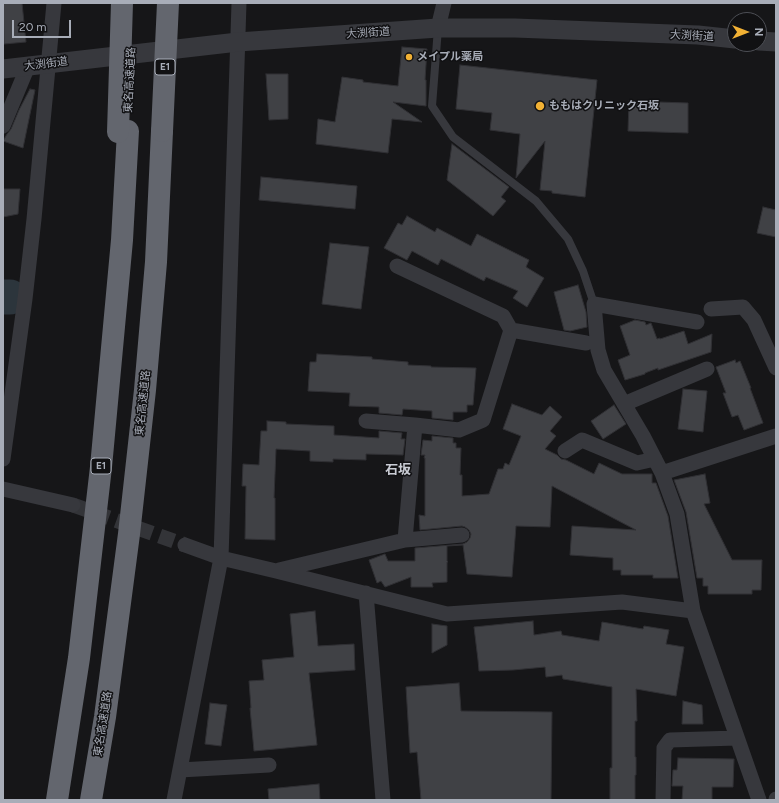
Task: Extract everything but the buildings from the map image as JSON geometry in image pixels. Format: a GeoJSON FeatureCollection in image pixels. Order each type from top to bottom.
{"type":"FeatureCollection","features":[{"type":"Feature","properties":{"kind":"highway"},"geometry":{"type":"LineString","coordinates":[[122,3],[123,132]]}},
{"type":"Feature","properties":{"kind":"highway","name":"東名高速道路"},"geometry":{"type":"LineString","coordinates":[[123,132],[134,3]]}},
{"type":"Feature","properties":{"kind":"highway","name":"東名高速道路"},"geometry":{"type":"LineString","coordinates":[[91,800],[105,717],[132,504],[144,390],[155,269],[168,3]]}},
{"type":"Feature","properties":{"kind":"highway","name":"E1"},"geometry":{"type":"LineString","coordinates":[[57,800],[80,651],[101,468],[122,240],[123,132]]}},
{"type":"Feature","properties":{"kind":"street"},"geometry":{"type":"LineString","coordinates":[[3,459],[34,226],[54,3]]}},
{"type":"Feature","properties":{"kind":"street"},"geometry":{"type":"LineString","coordinates":[[174,800],[222,558],[239,3]]}},
{"type":"Feature","properties":{"kind":"street"},"geometry":{"type":"LineString","coordinates":[[438,28],[444,3]]}},
{"type":"Feature","properties":{"kind":"street","name":"大渕街道"},"geometry":{"type":"LineString","coordinates":[[3,69],[238,42],[438,28],[515,28],[698,35],[727,38]]}},
{"type":"Feature","properties":{"kind":"street"},"geometry":{"type":"LineString","coordinates":[[3,126],[28,66]]}},
{"type":"Feature","properties":{"kind":"street"},"geometry":{"type":"LineString","coordinates":[[366,420],[415,424],[458,430],[483,420],[511,330],[503,316],[397,266]]}},
{"type":"Feature","properties":{"kind":"street"},"geometry":{"type":"LineString","coordinates":[[697,322],[594,304],[598,350],[604,370],[643,436],[662,472],[677,514],[693,611],[759,800]]}},
{"type":"Feature","properties":{"kind":"street"},"geometry":{"type":"LineString","coordinates":[[711,309],[743,307],[754,320],[776,368]]}},
{"type":"Feature","properties":{"kind":"street"},"geometry":{"type":"LineString","coordinates":[[511,330],[586,344]]}},
{"type":"Feature","properties":{"kind":"street"},"geometry":{"type":"LineString","coordinates":[[624,404],[707,369]]}},
{"type":"Feature","properties":{"kind":"street"},"geometry":{"type":"LineString","coordinates":[[405,540],[415,424]]}},
{"type":"Feature","properties":{"kind":"street"},"geometry":{"type":"LineString","coordinates":[[662,472],[776,436]]}},
{"type":"Feature","properties":{"kind":"street"},"geometry":{"type":"LineString","coordinates":[[565,451],[582,440],[637,463],[655,459]]}},
{"type":"Feature","properties":{"kind":"street"},"geometry":{"type":"LineString","coordinates":[[3,489],[73,505]]}},
{"type":"Feature","properties":{"kind":"street"},"geometry":{"type":"LineString","coordinates":[[276,571],[405,540],[462,535]]}},
{"type":"Feature","properties":{"kind":"street"},"geometry":{"type":"LineString","coordinates":[[185,544],[222,558],[447,614],[622,602],[693,611]]}},
{"type":"Feature","properties":{"kind":"street"},"geometry":{"type":"LineString","coordinates":[[366,593],[383,800]]}},
{"type":"Feature","properties":{"kind":"street"},"geometry":{"type":"LineString","coordinates":[[663,800],[664,748],[670,740],[738,738]]}},
{"type":"Feature","properties":{"kind":"street"},"geometry":{"type":"LineString","coordinates":[[180,770],[269,765]]}},
{"type":"Feature","properties":{"kind":"lane"},"geometry":{"type":"LineString","coordinates":[[438,28],[432,106],[453,137],[536,201],[568,239],[583,271],[594,304]]}},
{"type":"Feature","properties":{"kind":"waterway"},"geometry":{"type":"LineString","coordinates":[[3,297],[10,297]]}},
{"type":"Feature","properties":{"kind":"tunnel"},"geometry":{"type":"LineString","coordinates":[[73,505],[185,545]]}},
{"type":"Feature","properties":{"kind":"place","name":"メイプル薬局"},"geometry":{"type":"Point","coordinates":[409,57]}},
{"type":"Feature","properties":{"kind":"place","name":"ももはクリニック石坂"},"geometry":{"type":"Point","coordinates":[540,106]}},
{"type":"Feature","properties":{"kind":"district","name":"石坂"},"geometry":{"type":"Point","coordinates":[398,470]}}]}
